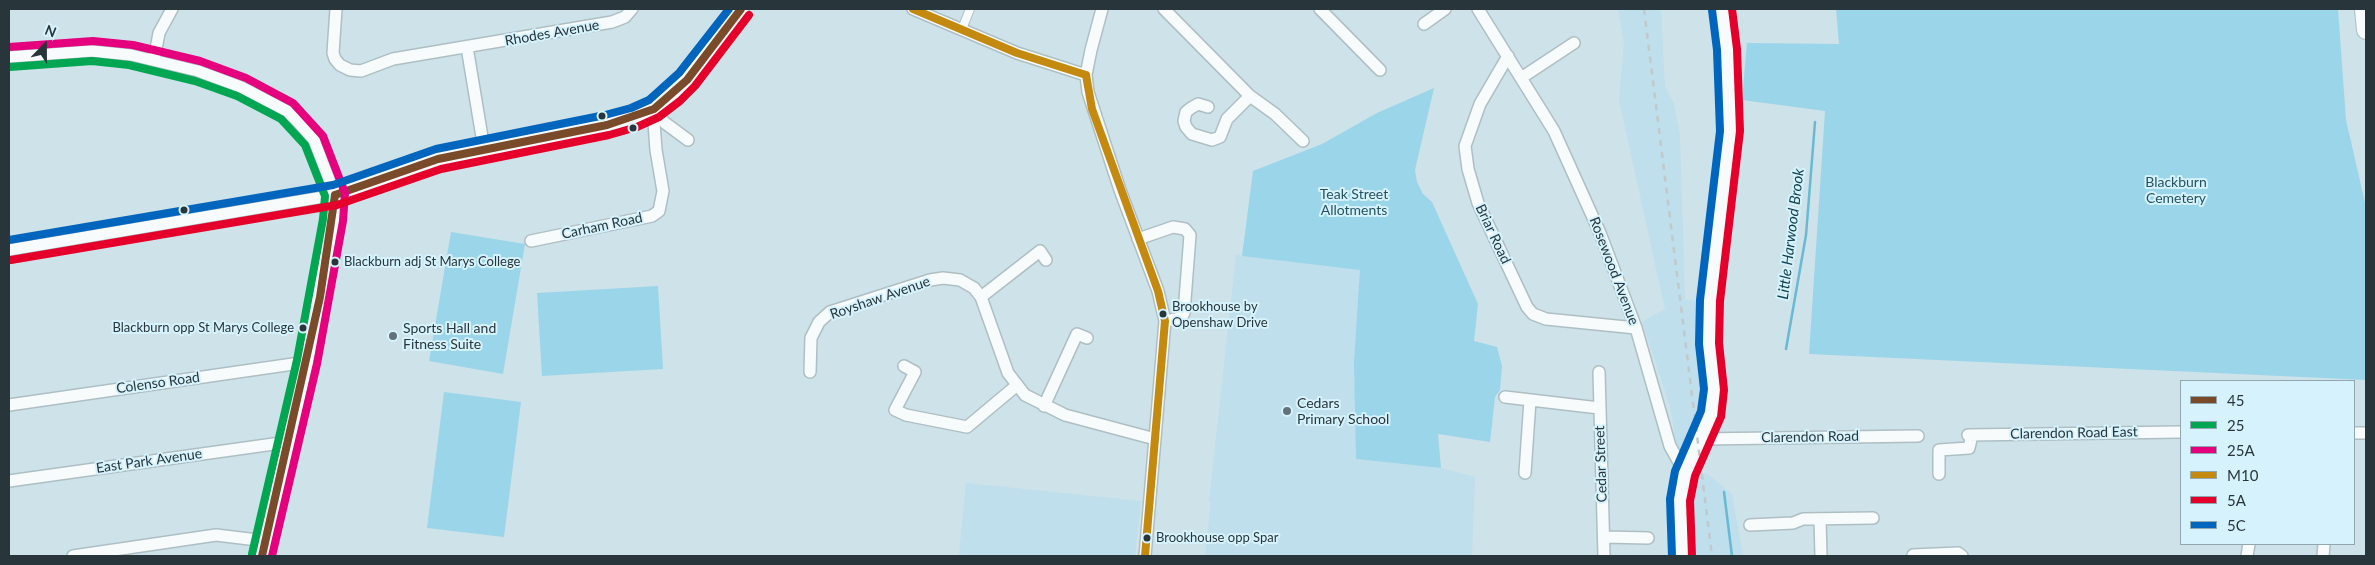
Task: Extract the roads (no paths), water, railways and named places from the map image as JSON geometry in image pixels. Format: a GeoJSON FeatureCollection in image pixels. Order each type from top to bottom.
{"type":"FeatureCollection","features":[{"type":"Feature","properties":{"kind":"highway"},"geometry":{"type":"LineString","coordinates":[[1682,556],[1680,500],[1685,473],[1711,414],[1714,389],[1709,343],[1710,300],[1730,131],[1727,49],[1722,9]]}},
{"type":"Feature","properties":{"kind":"highway"},"geometry":{"type":"LineString","coordinates":[[2364,9],[2366,30]]}},
{"type":"Feature","properties":{"kind":"main road"},"geometry":{"type":"LineString","coordinates":[[262,556],[307,362],[329,247],[335,195],[438,159],[607,125],[654,109],[687,80],[741,9]]}},
{"type":"Feature","properties":{"kind":"street"},"geometry":{"type":"LineString","coordinates":[[154,60],[159,33],[172,9]]}},
{"type":"Feature","properties":{"kind":"street","name":"Rhodes Avenue"},"geometry":{"type":"LineString","coordinates":[[336,9],[333,53],[340,65],[350,70],[361,71],[393,59],[612,22],[625,17],[632,9]]}},
{"type":"Feature","properties":{"kind":"street"},"geometry":{"type":"LineString","coordinates":[[913,9],[1017,53],[1086,74]]}},
{"type":"Feature","properties":{"kind":"street"},"geometry":{"type":"LineString","coordinates":[[962,29],[970,9]]}},
{"type":"Feature","properties":{"kind":"street"},"geometry":{"type":"LineString","coordinates":[[1102,9],[1086,74],[1092,109],[1158,291],[1166,321],[1145,556]]}},
{"type":"Feature","properties":{"kind":"street"},"geometry":{"type":"LineString","coordinates":[[1164,9],[1250,96],[1275,114],[1303,141]]}},
{"type":"Feature","properties":{"kind":"street"},"geometry":{"type":"LineString","coordinates":[[1320,9],[1380,70]]}},
{"type":"Feature","properties":{"kind":"street"},"geometry":{"type":"LineString","coordinates":[[1424,24],[1445,9]]}},
{"type":"Feature","properties":{"kind":"street","name":"Rosewood Avenue"},"geometry":{"type":"LineString","coordinates":[[1478,9],[1554,131],[1600,233],[1636,328],[1661,408],[1670,446],[1685,473]]}},
{"type":"Feature","properties":{"kind":"street"},"geometry":{"type":"LineString","coordinates":[[1521,78],[1574,43]]}},
{"type":"Feature","properties":{"kind":"street"},"geometry":{"type":"LineString","coordinates":[[467,48],[484,149]]}},
{"type":"Feature","properties":{"kind":"street"},"geometry":{"type":"LineString","coordinates":[[9,57],[92,51],[154,60],[198,71],[241,87],[286,111],[314,140],[335,195],[9,250]]}},
{"type":"Feature","properties":{"kind":"street","name":"Briar Road"},"geometry":{"type":"LineString","coordinates":[[1508,56],[1480,104],[1465,146],[1468,169],[1478,203],[1527,307],[1533,314],[1546,319],[1636,328]]}},
{"type":"Feature","properties":{"kind":"street"},"geometry":{"type":"LineString","coordinates":[[1208,107],[1198,104],[1186,112],[1184,120],[1186,127],[1192,134],[1212,140],[1220,137],[1227,119],[1250,96]]}},
{"type":"Feature","properties":{"kind":"street"},"geometry":{"type":"LineString","coordinates":[[654,109],[655,113],[666,124],[688,140]]}},
{"type":"Feature","properties":{"kind":"street","name":"Carham Road"},"geometry":{"type":"LineString","coordinates":[[531,241],[652,216],[659,211],[663,191],[656,150],[654,109]]}},
{"type":"Feature","properties":{"kind":"street"},"geometry":{"type":"LineString","coordinates":[[1138,239],[1172,227],[1185,229],[1190,235],[1184,313],[1182,318],[1166,321]]}},
{"type":"Feature","properties":{"kind":"street"},"geometry":{"type":"LineString","coordinates":[[1046,260],[1040,251],[981,297],[1008,373],[1025,396],[1044,406],[1065,415],[1155,439]]}},
{"type":"Feature","properties":{"kind":"street","name":"Royshaw Avenue"},"geometry":{"type":"LineString","coordinates":[[810,372],[811,338],[819,322],[830,312],[943,278],[960,280],[974,288],[981,297]]}},
{"type":"Feature","properties":{"kind":"street"},"geometry":{"type":"LineString","coordinates":[[1044,406],[1077,334],[1087,338]]}},
{"type":"Feature","properties":{"kind":"street","name":"Colenso Road"},"geometry":{"type":"LineString","coordinates":[[9,405],[307,362]]}},
{"type":"Feature","properties":{"kind":"street"},"geometry":{"type":"LineString","coordinates":[[904,366],[916,372],[895,410],[906,415],[967,427],[1016,386]]}},
{"type":"Feature","properties":{"kind":"street","name":"Cedar Street"},"geometry":{"type":"LineString","coordinates":[[1599,372],[1604,556]]}},
{"type":"Feature","properties":{"kind":"street"},"geometry":{"type":"LineString","coordinates":[[1504,397],[1600,408]]}},
{"type":"Feature","properties":{"kind":"street"},"geometry":{"type":"LineString","coordinates":[[1525,474],[1530,400]]}},
{"type":"Feature","properties":{"kind":"street","name":"Clarendon Road East"},"geometry":{"type":"LineString","coordinates":[[1939,474],[1939,450],[1969,448],[1970,435],[2180,432]]}},
{"type":"Feature","properties":{"kind":"street","name":"Clarendon Road"},"geometry":{"type":"LineString","coordinates":[[1701,439],[1918,436]]}},
{"type":"Feature","properties":{"kind":"street","name":"East Park Avenue"},"geometry":{"type":"LineString","coordinates":[[9,480],[288,442]]}},
{"type":"Feature","properties":{"kind":"street"},"geometry":{"type":"LineString","coordinates":[[1750,525],[1793,523],[1803,519],[1872,518]]}},
{"type":"Feature","properties":{"kind":"street"},"geometry":{"type":"LineString","coordinates":[[1820,519],[1821,556]]}},
{"type":"Feature","properties":{"kind":"street"},"geometry":{"type":"LineString","coordinates":[[73,556],[89,556],[216,536],[266,541]]}},
{"type":"Feature","properties":{"kind":"street"},"geometry":{"type":"LineString","coordinates":[[1604,537],[1648,538]]}},
{"type":"Feature","properties":{"kind":"street"},"geometry":{"type":"LineString","coordinates":[[1913,556],[1913,554],[1958,553],[1962,556]]}},
{"type":"Feature","properties":{"kind":"waterway","name":"Little Harwood Brook"},"geometry":{"type":"LineString","coordinates":[[1786,349],[1806,235],[1815,122]]}},
{"type":"Feature","properties":{"kind":"waterway","name":"Little Harwood Brook"},"geometry":{"type":"LineString","coordinates":[[1724,492],[1732,556]]}},
{"type":"Feature","properties":{"kind":"railway"},"geometry":{"type":"LineString","coordinates":[[1644,9],[1712,556]]}},
{"type":"Feature","properties":{"kind":"place","name":"Blackburn adj St Marys College"},"geometry":{"type":"Point","coordinates":[335,262]}},
{"type":"Feature","properties":{"kind":"place","name":"Brookhouse by Openshaw Drive"},"geometry":{"type":"Point","coordinates":[1163,314]}},
{"type":"Feature","properties":{"kind":"place","name":"Blackburn opp St Marys College"},"geometry":{"type":"Point","coordinates":[303,328]}},
{"type":"Feature","properties":{"kind":"place","name":"Sports Hall and Fitness Suite"},"geometry":{"type":"Point","coordinates":[393,336]}},
{"type":"Feature","properties":{"kind":"place","name":"Cedars Primary School"},"geometry":{"type":"Point","coordinates":[1287,411]}},
{"type":"Feature","properties":{"kind":"place","name":"Brookhouse opp Spar"},"geometry":{"type":"Point","coordinates":[1147,538]}},
{"type":"Feature","properties":{"kind":"park label","name":"Blackburn Cemetery"},"geometry":{"type":"Point","coordinates":[2176,190]}},
{"type":"Feature","properties":{"kind":"park label","name":"Teak Street Allotments"},"geometry":{"type":"Point","coordinates":[1354,202]}}]}
